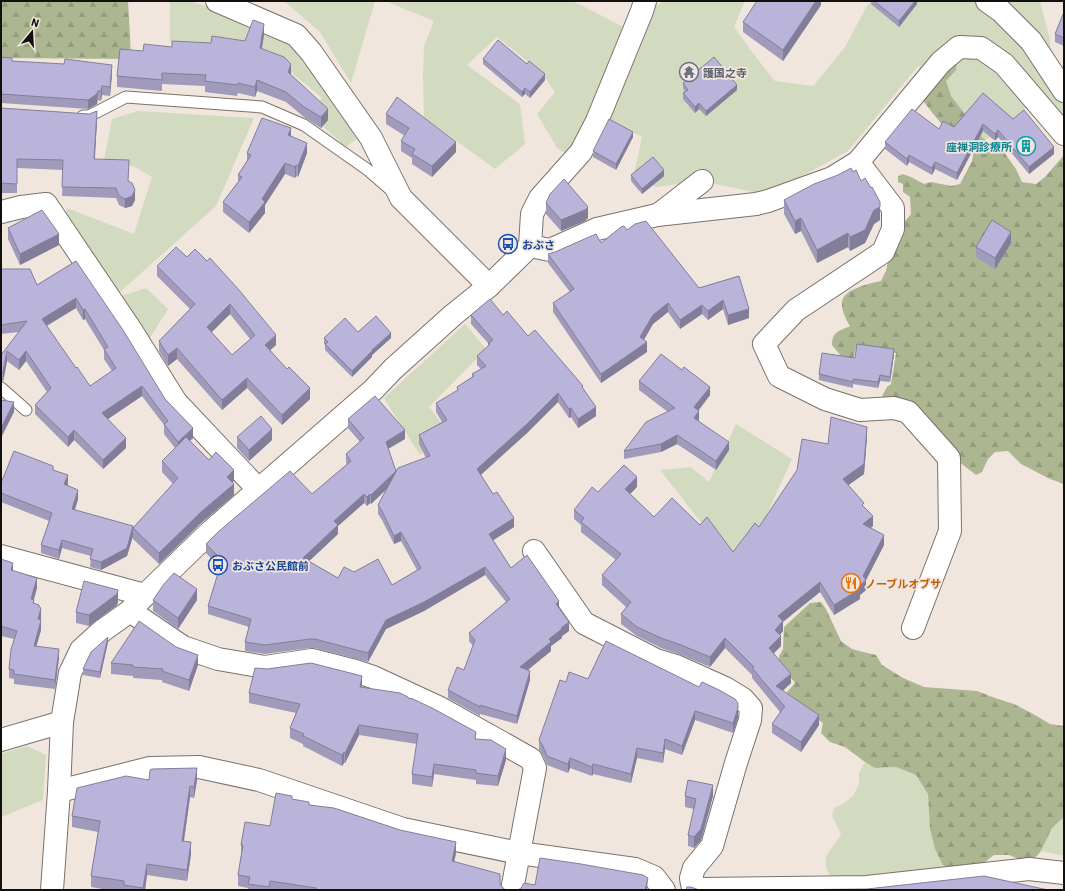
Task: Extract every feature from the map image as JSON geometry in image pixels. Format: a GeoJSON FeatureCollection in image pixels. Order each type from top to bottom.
{"type":"FeatureCollection","features":[{"type":"Feature","properties":{"kind":"street"},"geometry":{"type":"LineString","coordinates":[[217,1],[296,35],[311,52],[371,138],[401,198],[489,286]]}},
{"type":"Feature","properties":{"kind":"street"},"geometry":{"type":"LineString","coordinates":[[52,890],[62,722],[70,673],[81,650],[130,611],[210,532],[372,390],[453,315],[489,286],[530,246],[532,214],[540,198],[581,152],[597,122],[645,1]]}},
{"type":"Feature","properties":{"kind":"street"},"geometry":{"type":"LineString","coordinates":[[987,1],[1001,11],[1031,41],[1064,91]]}},
{"type":"Feature","properties":{"kind":"street"},"geometry":{"type":"LineString","coordinates":[[530,246],[550,250],[597,229],[657,215],[756,204],[832,178],[858,162],[941,62],[959,47],[982,48],[1004,64],[1064,134]]}},
{"type":"Feature","properties":{"kind":"street"},"geometry":{"type":"LineString","coordinates":[[858,162],[893,208],[894,228],[883,252],[796,310],[764,344],[779,376],[825,399],[860,410],[894,408],[908,412],[949,458],[950,531],[913,628]]}},
{"type":"Feature","properties":{"kind":"street"},"geometry":{"type":"LineString","coordinates":[[657,215],[702,181]]}},
{"type":"Feature","properties":{"kind":"street"},"geometry":{"type":"LineString","coordinates":[[1,212],[21,207],[46,204],[133,333],[176,402],[258,489]]}},
{"type":"Feature","properties":{"kind":"street"},"geometry":{"type":"LineString","coordinates":[[534,552],[584,623],[656,660],[676,666],[726,688],[743,699],[751,708],[750,720],[712,846],[694,868],[691,878],[692,884],[701,889],[868,887],[1029,869],[1064,873]]}},
{"type":"Feature","properties":{"kind":"street"},"geometry":{"type":"LineString","coordinates":[[1,556],[145,595]]}},
{"type":"Feature","properties":{"kind":"street"},"geometry":{"type":"LineString","coordinates":[[130,611],[183,647],[218,659],[265,667],[312,660],[355,670],[440,708],[531,759],[535,768],[512,890]]}},
{"type":"Feature","properties":{"kind":"street"},"geometry":{"type":"LineString","coordinates":[[1,740],[62,722]]}},
{"type":"Feature","properties":{"kind":"street"},"geometry":{"type":"LineString","coordinates":[[59,791],[150,768],[199,767],[259,780],[403,829],[519,853],[635,869],[654,877],[664,890]]}},
{"type":"Feature","properties":{"kind":"lane"},"geometry":{"type":"LineString","coordinates":[[75,115],[88,116],[126,97],[262,107],[304,125],[368,170],[401,198]]}},
{"type":"Feature","properties":{"kind":"lane"},"geometry":{"type":"LineString","coordinates":[[1,388],[26,410]]}},
{"type":"Feature","properties":{"kind":"green space"},"geometry":{"type":"Polygon","coordinates":[[[1,1],[128,1],[131,59],[1,58],[1,1]]]}},
{"type":"Feature","properties":{"kind":"green space"},"geometry":{"type":"Polygon","coordinates":[[[170,1],[190,1],[250,21],[289,40],[360,136],[346,147],[309,114],[322,98],[273,57],[170,42],[170,1]]]}},
{"type":"Feature","properties":{"kind":"green space"},"geometry":{"type":"Polygon","coordinates":[[[284,1],[375,1],[351,83],[320,32],[284,1]]]}},
{"type":"Feature","properties":{"kind":"green space"},"geometry":{"type":"Polygon","coordinates":[[[391,1],[573,1],[641,36],[653,7],[664,1],[745,1],[734,27],[769,74],[775,81],[813,86],[845,47],[871,1],[1040,1],[1049,36],[1053,65],[1064,85],[1064,120],[1034,97],[1012,127],[974,144],[924,102],[919,65],[848,151],[768,195],[702,181],[656,187],[634,174],[642,137],[596,112],[573,159],[557,148],[537,114],[555,92],[542,73],[497,37],[467,65],[520,104],[525,144],[495,169],[424,117],[424,46],[434,21],[390,3],[391,1]]]}},
{"type":"Feature","properties":{"kind":"green space"},"geometry":{"type":"Polygon","coordinates":[[[957,61],[956,70],[946,81],[951,96],[965,114],[964,124],[991,144],[1001,148],[1016,169],[1022,182],[1036,184],[1045,177],[1064,155],[1064,484],[1050,479],[1021,464],[1008,451],[995,452],[988,459],[982,472],[976,475],[884,404],[882,396],[887,387],[891,384],[896,353],[856,347],[853,360],[841,356],[832,345],[833,337],[837,332],[850,326],[845,318],[842,308],[844,297],[858,287],[881,281],[886,271],[893,241],[899,226],[911,214],[910,197],[903,192],[903,184],[898,182],[898,176],[903,174],[924,184],[931,182],[951,186],[960,184],[972,161],[974,150],[965,145],[951,133],[938,120],[921,98],[957,61]]]}},
{"type":"Feature","properties":{"kind":"green space"},"geometry":{"type":"Polygon","coordinates":[[[138,111],[254,118],[216,206],[120,292],[93,265],[65,225],[67,208],[134,234],[152,177],[133,166],[103,165],[112,119],[138,111]]]}},
{"type":"Feature","properties":{"kind":"green space"},"geometry":{"type":"Polygon","coordinates":[[[146,288],[168,309],[146,344],[115,298],[146,288]]]}},
{"type":"Feature","properties":{"kind":"green space"},"geometry":{"type":"Polygon","coordinates":[[[465,324],[486,349],[429,407],[447,430],[420,455],[384,398],[465,324]]]}},
{"type":"Feature","properties":{"kind":"green space"},"geometry":{"type":"Polygon","coordinates":[[[736,424],[792,459],[757,536],[733,563],[660,470],[691,467],[709,482],[736,424]]]}},
{"type":"Feature","properties":{"kind":"green space"},"geometry":{"type":"Polygon","coordinates":[[[821,602],[826,609],[841,641],[852,649],[876,655],[882,665],[903,678],[924,687],[977,691],[1014,704],[1050,724],[1064,726],[1064,817],[1052,828],[1041,851],[1035,858],[1021,860],[1009,855],[994,855],[976,869],[953,870],[943,865],[935,849],[930,829],[928,794],[916,775],[896,767],[875,768],[845,747],[830,742],[821,733],[823,723],[788,699],[787,692],[795,683],[779,662],[779,656],[783,649],[784,627],[810,603],[821,602]]]}},
{"type":"Feature","properties":{"kind":"green space"},"geometry":{"type":"Polygon","coordinates":[[[27,746],[46,755],[43,800],[1,817],[1,754],[27,746]]]}},
{"type":"Feature","properties":{"kind":"green space"},"geometry":{"type":"Polygon","coordinates":[[[865,762],[875,768],[896,767],[916,775],[928,794],[930,811],[953,870],[832,880],[826,865],[826,860],[827,855],[841,834],[832,815],[834,808],[843,804],[854,795],[859,784],[859,773],[865,762]]]}},
{"type":"Feature","properties":{"kind":"green space"},"geometry":{"type":"Polygon","coordinates":[[[1064,817],[1064,856],[1041,851],[1052,828],[1064,817]]]}},
{"type":"Feature","properties":{"kind":"building"},"geometry":{"type":"Polygon","coordinates":[[[757,1],[816,1],[783,50],[743,22],[757,1]]]}},
{"type":"Feature","properties":{"kind":"building"},"geometry":{"type":"Polygon","coordinates":[[[874,1],[915,1],[899,21],[874,1]]]}},
{"type":"Feature","properties":{"kind":"building"},"geometry":{"type":"Polygon","coordinates":[[[1064,12],[1064,38],[1055,34],[1064,12]]]}},
{"type":"Feature","properties":{"kind":"building"},"geometry":{"type":"Polygon","coordinates":[[[253,20],[264,24],[260,48],[284,57],[291,64],[288,72],[328,109],[321,117],[304,107],[286,92],[257,80],[255,87],[238,83],[237,85],[205,81],[206,75],[162,73],[162,80],[117,76],[120,49],[143,51],[144,44],[172,47],[172,41],[211,43],[212,36],[245,41],[253,20]]]}},
{"type":"Feature","properties":{"kind":"building"},"geometry":{"type":"Polygon","coordinates":[[[498,40],[527,64],[529,61],[545,74],[530,92],[525,88],[522,92],[483,59],[498,40]]]}},
{"type":"Feature","properties":{"kind":"building"},"geometry":{"type":"Polygon","coordinates":[[[1,57],[12,58],[12,61],[64,64],[65,59],[112,65],[110,87],[102,86],[101,91],[98,91],[97,94],[88,100],[1,94],[1,57]]]}},
{"type":"Feature","properties":{"kind":"building"},"geometry":{"type":"Polygon","coordinates":[[[714,57],[737,85],[706,111],[699,103],[695,107],[683,93],[688,90],[683,83],[714,57]]]}},
{"type":"Feature","properties":{"kind":"building"},"geometry":{"type":"Polygon","coordinates":[[[983,93],[1013,119],[1024,110],[1054,147],[1029,167],[998,130],[995,134],[983,124],[957,173],[935,162],[932,168],[909,155],[907,159],[885,142],[912,109],[939,129],[943,121],[954,127],[983,93]]]}},
{"type":"Feature","properties":{"kind":"building"},"geometry":{"type":"Polygon","coordinates":[[[397,97],[456,142],[432,166],[412,154],[415,149],[401,141],[409,128],[386,114],[397,97]]]}},
{"type":"Feature","properties":{"kind":"building"},"geometry":{"type":"Polygon","coordinates":[[[1,108],[89,114],[97,111],[94,159],[129,160],[128,181],[132,183],[135,190],[132,196],[125,199],[119,196],[116,188],[62,187],[63,160],[17,159],[17,184],[1,183],[1,108]]]}},
{"type":"Feature","properties":{"kind":"building"},"geometry":{"type":"Polygon","coordinates":[[[262,118],[291,128],[288,135],[307,143],[298,166],[296,165],[295,167],[285,163],[262,199],[265,202],[249,222],[223,202],[242,177],[238,175],[251,155],[247,153],[262,118]]]}},
{"type":"Feature","properties":{"kind":"building"},"geometry":{"type":"Polygon","coordinates":[[[609,119],[633,132],[616,164],[593,151],[609,119]]]}},
{"type":"Feature","properties":{"kind":"building"},"geometry":{"type":"Polygon","coordinates":[[[653,157],[664,170],[642,189],[631,175],[653,157]]]}},
{"type":"Feature","properties":{"kind":"building"},"geometry":{"type":"Polygon","coordinates":[[[851,168],[853,172],[856,170],[861,181],[865,178],[871,188],[872,187],[880,202],[880,207],[874,210],[865,230],[850,237],[848,233],[817,250],[801,218],[795,221],[784,200],[814,184],[838,175],[851,168]]]}},
{"type":"Feature","properties":{"kind":"building"},"geometry":{"type":"Polygon","coordinates":[[[564,179],[588,207],[585,210],[561,220],[546,203],[550,194],[564,179]]]}},
{"type":"Feature","properties":{"kind":"building"},"geometry":{"type":"Polygon","coordinates":[[[42,210],[59,234],[20,254],[8,228],[42,210]]]}},
{"type":"Feature","properties":{"kind":"building"},"geometry":{"type":"Polygon","coordinates":[[[992,220],[1011,232],[995,258],[976,247],[992,220]]]}},
{"type":"Feature","properties":{"kind":"building"},"geometry":{"type":"Polygon","coordinates":[[[646,221],[699,288],[739,276],[749,309],[728,315],[723,300],[708,311],[702,305],[680,320],[668,303],[653,315],[640,337],[647,342],[601,374],[553,303],[574,289],[548,254],[596,234],[601,243],[621,227],[624,226],[627,230],[635,224],[646,221]]]}},
{"type":"Feature","properties":{"kind":"building"},"geometry":{"type":"Polygon","coordinates":[[[176,247],[187,257],[195,249],[207,261],[210,258],[276,335],[265,345],[287,369],[289,367],[310,388],[282,415],[247,378],[222,400],[177,348],[168,355],[159,341],[195,304],[157,266],[176,247]],[[230,304],[207,327],[232,355],[255,335],[230,304]]]}},
{"type":"Feature","properties":{"kind":"building"},"geometry":{"type":"Polygon","coordinates":[[[76,261],[123,330],[165,399],[193,428],[178,442],[164,424],[168,421],[142,386],[102,413],[126,438],[103,460],[74,430],[68,437],[35,405],[51,388],[26,351],[19,360],[7,351],[3,372],[1,372],[1,355],[27,321],[1,325],[1,269],[30,269],[37,285],[76,261]],[[76,298],[42,319],[90,386],[116,368],[104,349],[108,347],[85,309],[83,310],[76,298]]]}},
{"type":"Feature","properties":{"kind":"building"},"geometry":{"type":"Polygon","coordinates":[[[490,299],[503,315],[507,311],[528,336],[535,330],[583,386],[582,387],[596,407],[578,419],[558,393],[527,424],[477,469],[493,494],[497,492],[514,518],[489,534],[511,568],[527,555],[559,601],[556,604],[569,622],[549,639],[551,642],[520,667],[530,671],[517,716],[480,705],[480,707],[448,690],[457,667],[464,670],[475,640],[469,633],[510,599],[485,567],[424,602],[386,620],[368,653],[315,639],[265,645],[245,642],[251,619],[208,606],[222,560],[206,544],[290,471],[312,494],[351,461],[346,454],[364,438],[348,419],[375,396],[405,430],[386,442],[396,471],[371,495],[370,494],[367,497],[364,494],[334,521],[338,525],[303,558],[338,578],[344,567],[354,572],[378,559],[392,585],[421,568],[401,532],[394,536],[378,505],[398,468],[430,456],[419,435],[447,420],[436,403],[458,390],[457,387],[474,376],[472,374],[486,366],[477,356],[490,344],[488,343],[493,340],[471,315],[490,299]]]}},
{"type":"Feature","properties":{"kind":"building"},"geometry":{"type":"Polygon","coordinates":[[[376,316],[391,333],[352,371],[325,344],[328,342],[324,338],[345,318],[358,332],[376,316]]]}},
{"type":"Feature","properties":{"kind":"building"},"geometry":{"type":"Polygon","coordinates":[[[857,344],[894,349],[890,377],[880,375],[878,382],[853,379],[853,382],[819,374],[822,353],[855,358],[857,344]]]}},
{"type":"Feature","properties":{"kind":"building"},"geometry":{"type":"Polygon","coordinates":[[[661,354],[682,370],[684,367],[710,387],[694,407],[699,411],[694,418],[729,442],[716,461],[677,435],[661,444],[624,451],[646,422],[675,408],[639,381],[661,354]]]}},
{"type":"Feature","properties":{"kind":"building"},"geometry":{"type":"Polygon","coordinates":[[[1,400],[14,402],[1,428],[1,400]]]}},
{"type":"Feature","properties":{"kind":"building"},"geometry":{"type":"Polygon","coordinates":[[[261,416],[272,429],[249,450],[237,437],[261,416]]]}},
{"type":"Feature","properties":{"kind":"building"},"geometry":{"type":"Polygon","coordinates":[[[831,417],[867,427],[864,464],[843,479],[864,503],[862,505],[873,516],[863,524],[884,535],[863,576],[866,580],[858,587],[860,589],[834,605],[820,582],[778,616],[783,621],[775,630],[781,636],[769,648],[791,674],[776,686],[819,715],[801,742],[772,724],[785,707],[752,668],[754,667],[725,638],[710,657],[637,627],[621,614],[631,602],[602,575],[621,554],[581,522],[584,518],[574,510],[592,487],[598,492],[624,465],[637,477],[625,489],[654,517],[672,498],[700,525],[707,517],[733,552],[755,523],[759,527],[797,470],[802,439],[828,444],[831,417]]]}},
{"type":"Feature","properties":{"kind":"building"},"geometry":{"type":"Polygon","coordinates":[[[186,437],[209,460],[216,452],[234,470],[227,477],[234,484],[201,512],[159,553],[133,528],[178,478],[162,461],[186,437]]]}},
{"type":"Feature","properties":{"kind":"building"},"geometry":{"type":"Polygon","coordinates":[[[14,451],[53,466],[53,470],[68,475],[64,484],[78,490],[72,509],[133,526],[127,548],[101,562],[90,559],[93,549],[62,540],[59,550],[41,545],[52,513],[1,493],[1,483],[14,451]]]}},
{"type":"Feature","properties":{"kind":"building"},"geometry":{"type":"Polygon","coordinates":[[[1,559],[13,563],[11,570],[37,578],[31,599],[34,600],[33,603],[39,605],[41,608],[38,619],[41,620],[34,646],[59,649],[55,680],[14,674],[14,670],[9,669],[11,649],[17,631],[1,626],[1,559]]]}},
{"type":"Feature","properties":{"kind":"building"},"geometry":{"type":"Polygon","coordinates":[[[174,573],[197,589],[178,618],[153,600],[174,573]]]}},
{"type":"Feature","properties":{"kind":"building"},"geometry":{"type":"Polygon","coordinates":[[[84,581],[118,590],[117,594],[89,615],[76,612],[84,581]]]}},
{"type":"Feature","properties":{"kind":"building"},"geometry":{"type":"Polygon","coordinates":[[[139,621],[176,647],[198,655],[189,680],[162,671],[163,669],[133,667],[133,665],[111,663],[139,621]]]}},
{"type":"Feature","properties":{"kind":"building"},"geometry":{"type":"Polygon","coordinates":[[[108,637],[100,672],[83,669],[91,652],[108,637]]]}},
{"type":"Feature","properties":{"kind":"building"},"geometry":{"type":"Polygon","coordinates":[[[606,641],[699,687],[702,682],[735,699],[738,703],[738,708],[733,723],[695,711],[682,746],[665,739],[663,753],[637,748],[631,774],[593,764],[592,767],[570,758],[568,764],[547,756],[539,740],[560,680],[566,682],[569,672],[588,679],[606,641]]]}},
{"type":"Feature","properties":{"kind":"building"},"geometry":{"type":"Polygon","coordinates":[[[311,663],[362,676],[360,687],[400,693],[434,709],[476,732],[475,739],[491,740],[506,749],[498,776],[476,773],[476,770],[434,764],[432,777],[412,774],[418,734],[359,725],[345,753],[344,752],[342,755],[290,728],[300,704],[249,693],[255,668],[267,669],[311,663]]]}},
{"type":"Feature","properties":{"kind":"building"},"geometry":{"type":"Polygon","coordinates":[[[197,768],[194,787],[190,786],[182,841],[191,842],[187,870],[147,864],[143,888],[124,885],[124,881],[91,876],[100,821],[72,816],[77,788],[126,776],[149,780],[150,770],[152,769],[197,768]]]}},
{"type":"Feature","properties":{"kind":"building"},"geometry":{"type":"Polygon","coordinates":[[[688,780],[713,785],[701,829],[694,837],[688,835],[696,799],[685,796],[688,780]]]}},
{"type":"Feature","properties":{"kind":"building"},"geometry":{"type":"Polygon","coordinates":[[[276,793],[292,796],[292,799],[309,802],[309,805],[334,808],[400,830],[456,842],[452,861],[500,874],[500,884],[506,890],[316,890],[316,888],[270,881],[269,887],[248,884],[250,877],[238,875],[245,822],[270,826],[276,793]]]}},
{"type":"Feature","properties":{"kind":"building"},"geometry":{"type":"Polygon","coordinates":[[[540,858],[643,875],[648,878],[645,890],[518,890],[524,883],[535,885],[540,858]]]}},
{"type":"Feature","properties":{"kind":"building"},"geometry":{"type":"Polygon","coordinates":[[[984,876],[1048,890],[766,890],[867,889],[984,876]]]}},
{"type":"Feature","properties":{"kind":"building"},"geometry":{"type":"Polygon","coordinates":[[[687,887],[691,887],[699,890],[686,890],[687,887]]]}},
{"type":"Feature","properties":{"kind":"place","name":"護国之寺"},"geometry":{"type":"Point","coordinates":[689,72]}},
{"type":"Feature","properties":{"kind":"place","name":"座禅洞診療所"},"geometry":{"type":"Point","coordinates":[1026,146]}},
{"type":"Feature","properties":{"kind":"place","name":"おぶさ"},"geometry":{"type":"Point","coordinates":[508,244]}},
{"type":"Feature","properties":{"kind":"place","name":"おぶさ公民館前"},"geometry":{"type":"Point","coordinates":[218,565]}},
{"type":"Feature","properties":{"kind":"place","name":"ノーブルオブサ"},"geometry":{"type":"Point","coordinates":[851,583]}}]}
